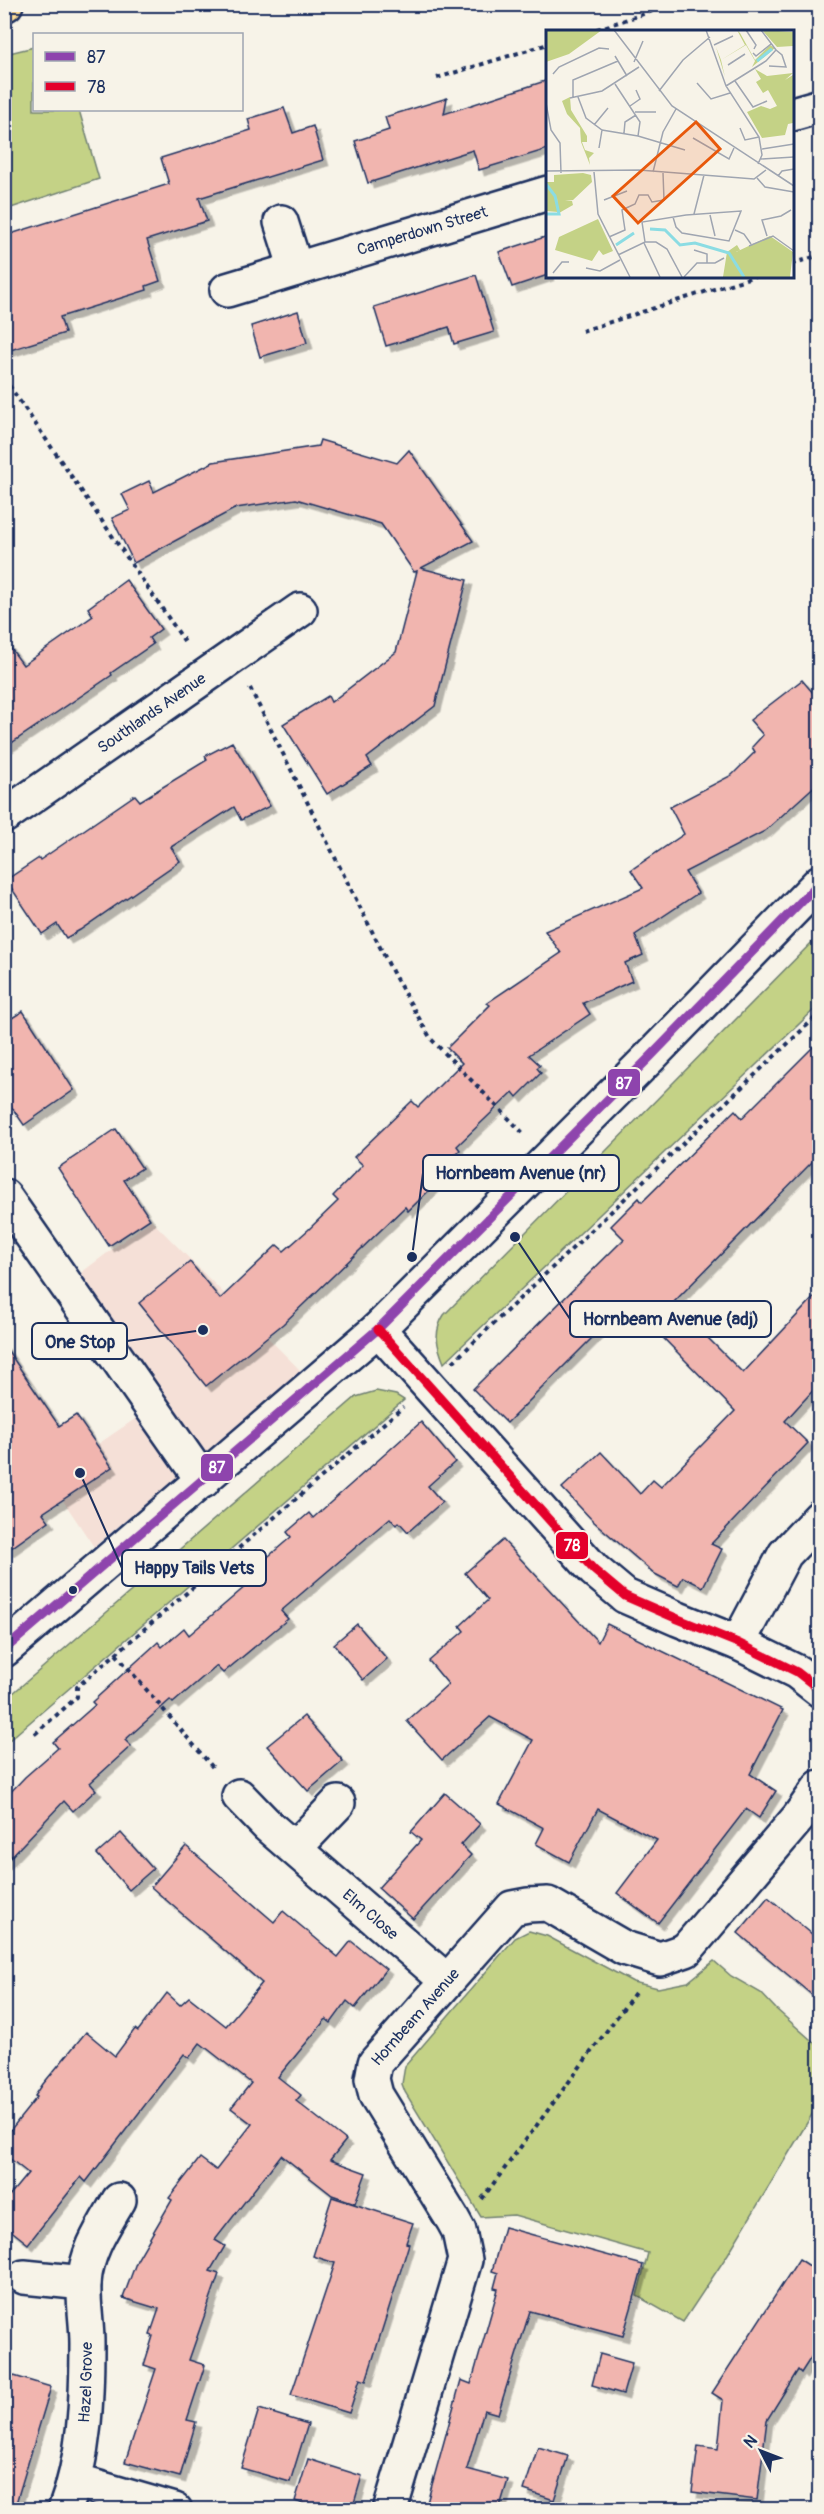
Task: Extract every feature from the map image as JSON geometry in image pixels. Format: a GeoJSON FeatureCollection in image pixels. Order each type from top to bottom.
{"type":"FeatureCollection","features":[{"type":"Feature","properties":{"kind":"street"},"geometry":{"type":"LineString","coordinates":[[794,113],[819,106]]}},
{"type":"Feature","properties":{"kind":"street","name":"Camperdown Street"},"geometry":{"type":"LineString","coordinates":[[227,290],[546,194]]}},
{"type":"Feature","properties":{"kind":"street"},"geometry":{"type":"LineString","coordinates":[[281,222],[296,269]]}},
{"type":"Feature","properties":{"kind":"street","name":"Southlands Avenue"},"geometry":{"type":"LineString","coordinates":[[4,816],[300,610]]}},
{"type":"Feature","properties":{"kind":"street"},"geometry":{"type":"LineString","coordinates":[[4,1650],[378,1329],[549,1159],[819,882]]}},
{"type":"Feature","properties":{"kind":"street"},"geometry":{"type":"LineString","coordinates":[[4,1196],[203,1481]]}},
{"type":"Feature","properties":{"kind":"street"},"geometry":{"type":"LineString","coordinates":[[378,1329],[594,1570],[625,1596],[738,1642],[797,1672],[819,1690]]}},
{"type":"Feature","properties":{"kind":"street"},"geometry":{"type":"LineString","coordinates":[[738,1642],[784,1554],[819,1517]]}},
{"type":"Feature","properties":{"kind":"street","name":"Elm Close"},"geometry":{"type":"LineString","coordinates":[[229,1785],[268,1826],[447,1981]]}},
{"type":"Feature","properties":{"kind":"street"},"geometry":{"type":"LineString","coordinates":[[660,1959],[686,1950],[695,1941],[799,1817],[819,1787]]}},
{"type":"Feature","properties":{"kind":"street"},"geometry":{"type":"LineString","coordinates":[[295,1848],[338,1803]]}},
{"type":"Feature","properties":{"kind":"street","name":"Hornbeam Avenue"},"geometry":{"type":"LineString","coordinates":[[390,2510],[465,2260],[459,2231],[376,2095],[372,2079],[375,2063],[512,1908],[548,1904],[624,1948],[660,1959]]}},
{"type":"Feature","properties":{"kind":"street","name":"Hazel Grove"},"geometry":{"type":"LineString","coordinates":[[119,2199],[92,2248],[84,2283],[87,2342],[82,2449],[70,2495],[175,2510]]}},
{"type":"Feature","properties":{"kind":"street"},"geometry":{"type":"LineString","coordinates":[[24,2277],[84,2283]]}},
{"type":"Feature","properties":{"kind":"path"},"geometry":{"type":"LineString","coordinates":[[594,30],[674,4]]}},
{"type":"Feature","properties":{"kind":"path"},"geometry":{"type":"LineString","coordinates":[[437,78],[546,45]]}},
{"type":"Feature","properties":{"kind":"path"},"geometry":{"type":"LineString","coordinates":[[794,263],[819,255]]}},
{"type":"Feature","properties":{"kind":"path"},"geometry":{"type":"LineString","coordinates":[[582,331],[748,278]]}},
{"type":"Feature","properties":{"kind":"path"},"geometry":{"type":"LineString","coordinates":[[4,378],[187,644],[249,687],[394,975],[431,1039],[549,1159]]}},
{"type":"Feature","properties":{"kind":"path"},"geometry":{"type":"LineString","coordinates":[[116,1654],[229,1785]]}},
{"type":"Feature","properties":{"kind":"path"},"geometry":{"type":"LineString","coordinates":[[459,2231],[660,1959]]}},
{"type":"Feature","properties":{"kind":"shaded area"},"geometry":{"type":"Polygon","coordinates":[[[151,1220],[302,1372],[94,1547],[48,1478],[163,1400],[78,1275],[151,1220]]]}},
{"type":"Feature","properties":{"kind":"green space"},"geometry":{"type":"Polygon","coordinates":[[[33,47],[33,111],[79,111],[99,179],[5,210],[5,54],[33,47]]]}},
{"type":"Feature","properties":{"kind":"green space"},"geometry":{"type":"Polygon","coordinates":[[[819,935],[819,1005],[444,1363],[437,1333],[444,1315],[819,935]]]}},
{"type":"Feature","properties":{"kind":"green space"},"geometry":{"type":"Polygon","coordinates":[[[376,1391],[396,1395],[404,1400],[7,1742],[5,1739],[5,1700],[356,1397],[376,1391]]]}},
{"type":"Feature","properties":{"kind":"green space"},"geometry":{"type":"Polygon","coordinates":[[[529,1931],[547,1936],[633,1982],[658,1988],[688,1982],[714,1961],[731,1976],[761,1993],[819,2047],[819,2103],[728,2254],[683,2322],[637,2296],[648,2253],[514,2215],[481,2217],[405,2092],[402,2084],[405,2066],[515,1938],[529,1931]]]}},
{"type":"Feature","properties":{"kind":"building"},"geometry":{"type":"Polygon","coordinates":[[[546,81],[546,150],[479,170],[473,150],[368,183],[355,141],[389,130],[385,117],[447,98],[444,114],[546,81]]]}},
{"type":"Feature","properties":{"kind":"building"},"geometry":{"type":"Polygon","coordinates":[[[284,108],[293,133],[313,126],[323,160],[199,198],[207,221],[147,240],[160,281],[146,286],[147,290],[60,317],[65,333],[4,352],[4,236],[169,184],[161,158],[251,130],[248,119],[284,108]]]}},
{"type":"Feature","properties":{"kind":"building"},"geometry":{"type":"Polygon","coordinates":[[[546,237],[546,276],[512,287],[499,252],[546,237]]]}},
{"type":"Feature","properties":{"kind":"building"},"geometry":{"type":"Polygon","coordinates":[[[476,275],[494,332],[454,344],[449,327],[386,346],[374,307],[476,275]]]}},
{"type":"Feature","properties":{"kind":"building"},"geometry":{"type":"Polygon","coordinates":[[[298,311],[307,343],[260,357],[251,326],[298,311]]]}},
{"type":"Feature","properties":{"kind":"building"},"geometry":{"type":"Polygon","coordinates":[[[320,440],[397,463],[409,450],[473,541],[421,568],[467,580],[435,706],[367,758],[372,766],[327,794],[283,724],[328,696],[331,702],[396,652],[417,571],[414,572],[381,524],[296,499],[236,508],[134,563],[112,518],[130,510],[122,494],[149,481],[154,492],[213,462],[318,446],[320,440]]]}},
{"type":"Feature","properties":{"kind":"building"},"geometry":{"type":"Polygon","coordinates":[[[126,580],[161,629],[149,638],[153,644],[111,673],[112,675],[4,748],[4,639],[23,665],[93,616],[88,608],[126,580]]]}},
{"type":"Feature","properties":{"kind":"building"},"geometry":{"type":"Polygon","coordinates":[[[802,680],[819,700],[819,782],[765,831],[685,872],[698,893],[635,935],[643,955],[625,963],[632,981],[583,1003],[590,1014],[529,1055],[540,1065],[537,1068],[541,1073],[517,1097],[513,1092],[457,1146],[460,1150],[443,1167],[448,1172],[408,1211],[405,1207],[283,1324],[206,1386],[139,1303],[190,1262],[220,1299],[277,1245],[284,1251],[308,1230],[338,1201],[333,1196],[363,1165],[354,1157],[412,1101],[418,1107],[462,1063],[447,1048],[490,1005],[487,1003],[561,953],[545,931],[643,888],[631,870],[684,834],[670,807],[732,775],[755,752],[752,747],[763,735],[750,720],[802,680]]]}},
{"type":"Feature","properties":{"kind":"building"},"geometry":{"type":"Polygon","coordinates":[[[232,742],[270,806],[241,820],[234,807],[171,847],[180,861],[80,930],[66,938],[57,924],[42,934],[6,880],[39,858],[40,860],[135,795],[140,801],[207,760],[205,756],[232,742]]]}},
{"type":"Feature","properties":{"kind":"building"},"geometry":{"type":"Polygon","coordinates":[[[23,1011],[74,1090],[24,1125],[4,1096],[4,1023],[23,1011]]]}},
{"type":"Feature","properties":{"kind":"building"},"geometry":{"type":"Polygon","coordinates":[[[819,1041],[819,1155],[673,1303],[743,1373],[819,1292],[819,1384],[785,1421],[808,1443],[711,1544],[722,1549],[703,1587],[683,1577],[678,1586],[655,1574],[593,1521],[562,1488],[601,1452],[640,1494],[653,1480],[661,1487],[735,1411],[628,1302],[507,1423],[473,1389],[624,1239],[611,1226],[639,1198],[642,1202],[735,1110],[742,1118],[819,1041]]]}},
{"type":"Feature","properties":{"kind":"building"},"geometry":{"type":"Polygon","coordinates":[[[116,1129],[142,1168],[124,1180],[150,1219],[109,1246],[58,1168],[116,1129]]]}},
{"type":"Feature","properties":{"kind":"building"},"geometry":{"type":"Polygon","coordinates":[[[4,1345],[59,1426],[76,1415],[112,1467],[43,1513],[49,1521],[4,1553],[4,1345]]]}},
{"type":"Feature","properties":{"kind":"building"},"geometry":{"type":"Polygon","coordinates":[[[421,1422],[455,1462],[428,1486],[442,1502],[408,1532],[399,1522],[396,1525],[390,1518],[281,1611],[288,1619],[223,1673],[216,1666],[173,1703],[170,1700],[125,1740],[131,1746],[90,1783],[96,1790],[73,1811],[64,1801],[4,1864],[4,1799],[58,1748],[53,1742],[95,1705],[92,1702],[158,1642],[162,1647],[184,1628],[189,1635],[254,1579],[249,1573],[291,1537],[287,1532],[309,1513],[313,1518],[421,1422]]]}},
{"type":"Feature","properties":{"kind":"building"},"geometry":{"type":"Polygon","coordinates":[[[503,1540],[598,1642],[607,1624],[783,1710],[750,1774],[776,1791],[759,1818],[746,1809],[658,1923],[617,1893],[657,1840],[598,1809],[569,1862],[536,1844],[544,1828],[499,1804],[533,1740],[490,1717],[442,1760],[407,1721],[448,1684],[429,1661],[464,1631],[460,1626],[488,1600],[465,1573],[503,1540]]]}},
{"type":"Feature","properties":{"kind":"building"},"geometry":{"type":"Polygon","coordinates":[[[357,1624],[387,1659],[363,1680],[334,1644],[357,1624]]]}},
{"type":"Feature","properties":{"kind":"building"},"geometry":{"type":"Polygon","coordinates":[[[304,1716],[343,1761],[308,1791],[267,1746],[304,1716]]]}},
{"type":"Feature","properties":{"kind":"building"},"geometry":{"type":"Polygon","coordinates":[[[445,1793],[480,1824],[461,1845],[471,1855],[413,1919],[378,1888],[421,1840],[411,1832],[445,1793]]]}},
{"type":"Feature","properties":{"kind":"building"},"geometry":{"type":"Polygon","coordinates":[[[121,1833],[153,1869],[129,1890],[97,1854],[121,1833]]]}},
{"type":"Feature","properties":{"kind":"building"},"geometry":{"type":"Polygon","coordinates":[[[186,1846],[274,1922],[283,1911],[338,1957],[351,1941],[386,1969],[355,2008],[347,2001],[331,2023],[326,2019],[278,2077],[301,2095],[296,2101],[346,2140],[330,2160],[366,2173],[355,2203],[332,2195],[281,2155],[215,2240],[225,2246],[210,2271],[219,2274],[189,2360],[205,2365],[187,2420],[196,2422],[180,2477],[125,2462],[156,2369],[144,2365],[153,2336],[150,2335],[159,2309],[123,2298],[137,2260],[172,2200],[169,2198],[200,2158],[216,2170],[252,2124],[231,2108],[251,2083],[200,2043],[189,2058],[184,2054],[86,2182],[81,2177],[28,2244],[4,2225],[4,2202],[28,2173],[4,2154],[4,2138],[37,2097],[35,2096],[43,2084],[86,2032],[115,2056],[135,2029],[138,2031],[167,1993],[180,2005],[189,1997],[226,2026],[262,1983],[151,1887],[186,1846]]]}},
{"type":"Feature","properties":{"kind":"building"},"geometry":{"type":"Polygon","coordinates":[[[768,1897],[819,1940],[819,2001],[738,1933],[768,1897]]]}},
{"type":"Feature","properties":{"kind":"building"},"geometry":{"type":"Polygon","coordinates":[[[332,2197],[413,2223],[406,2243],[409,2244],[366,2381],[360,2379],[349,2413],[291,2395],[335,2263],[313,2256],[332,2197]]]}},
{"type":"Feature","properties":{"kind":"building"},"geometry":{"type":"Polygon","coordinates":[[[504,2227],[643,2265],[635,2295],[623,2336],[530,2311],[498,2414],[484,2410],[467,2469],[508,2480],[499,2510],[425,2510],[461,2380],[471,2384],[498,2289],[494,2288],[498,2273],[492,2271],[504,2227]]]}},
{"type":"Feature","properties":{"kind":"building"},"geometry":{"type":"Polygon","coordinates":[[[799,2259],[819,2272],[819,2345],[801,2373],[798,2370],[767,2420],[757,2500],[692,2492],[698,2446],[718,2449],[723,2400],[712,2393],[799,2259]]]}},
{"type":"Feature","properties":{"kind":"building"},"geometry":{"type":"Polygon","coordinates":[[[600,2354],[632,2363],[623,2394],[592,2385],[600,2354]]]}},
{"type":"Feature","properties":{"kind":"building"},"geometry":{"type":"Polygon","coordinates":[[[4,2373],[51,2387],[14,2510],[4,2510],[4,2373]]]}},
{"type":"Feature","properties":{"kind":"building"},"geometry":{"type":"Polygon","coordinates":[[[259,2409],[308,2424],[290,2482],[241,2468],[259,2409]]]}},
{"type":"Feature","properties":{"kind":"building"},"geometry":{"type":"Polygon","coordinates":[[[538,2447],[568,2456],[554,2500],[524,2490],[538,2447]]]}},
{"type":"Feature","properties":{"kind":"building"},"geometry":{"type":"Polygon","coordinates":[[[308,2459],[362,2476],[352,2510],[321,2510],[295,2501],[308,2459]]]}},
{"type":"Feature","properties":{"kind":"transit line","name":"87"},"geometry":{"type":"LineString","coordinates":[[4,1650],[378,1329],[650,1057],[820,882]]}},
{"type":"Feature","properties":{"kind":"transit line","name":"78"},"geometry":{"type":"LineString","coordinates":[[378,1329],[594,1570],[625,1596],[738,1643],[797,1672],[820,1690]]}},
{"type":"Feature","properties":{"kind":"place","name":"Hornbeam Avenue (adj)"},"geometry":{"type":"Point","coordinates":[515,1237]}},
{"type":"Feature","properties":{"kind":"place","name":"Hornbeam Avenue (nr)"},"geometry":{"type":"Point","coordinates":[412,1257]}},
{"type":"Feature","properties":{"kind":"place","name":"One Stop"},"geometry":{"type":"Point","coordinates":[203,1330]}},
{"type":"Feature","properties":{"kind":"place","name":"Happy Tails Vets"},"geometry":{"type":"Point","coordinates":[80,1473]}}]}
